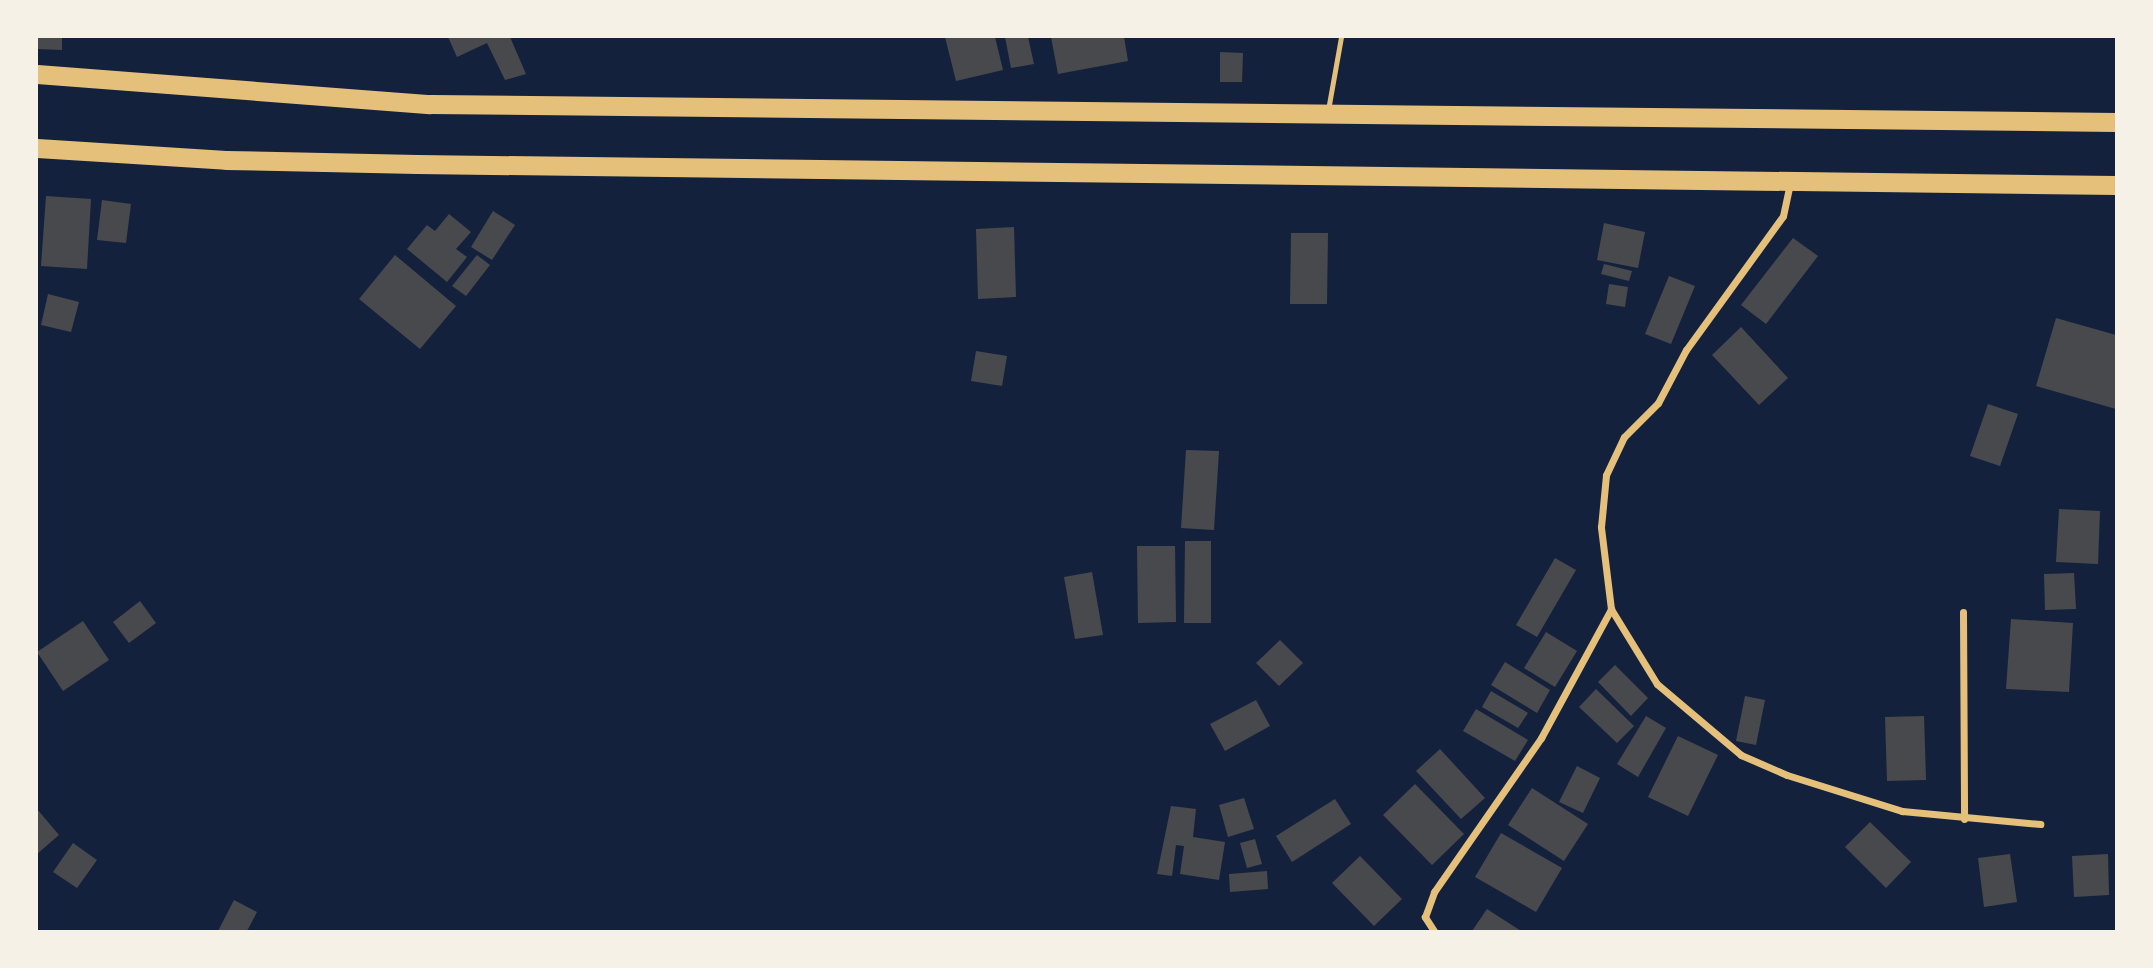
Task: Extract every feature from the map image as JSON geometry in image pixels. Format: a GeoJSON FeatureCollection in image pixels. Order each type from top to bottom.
{"type":"FeatureCollection","features":[{"type":"Feature","properties":{"kind":"highway"},"geometry":{"type":"LineString","coordinates":[[37,74],[204,90],[430,104],[2116,122]]}},
{"type":"Feature","properties":{"kind":"highway"},"geometry":{"type":"LineString","coordinates":[[37,148],[213,159],[417,164],[2116,185]]}},
{"type":"Feature","properties":{"kind":"street"},"geometry":{"type":"LineString","coordinates":[[1790,182],[1783,216],[1686,350],[1658,403],[1624,437],[1606,474],[1601,527],[1611,609],[1657,684],[1741,755],[1787,775],[1902,811],[1964,819],[2040,824]]}},
{"type":"Feature","properties":{"kind":"street"},"geometry":{"type":"LineString","coordinates":[[1434,931],[1425,917],[1434,892],[1541,738],[1611,609]]}},
{"type":"Feature","properties":{"kind":"street"},"geometry":{"type":"LineString","coordinates":[[1964,612],[1964,819]]}},
{"type":"Feature","properties":{"kind":"lane"},"geometry":{"type":"LineString","coordinates":[[1327,113],[1341,37]]}},
{"type":"Feature","properties":{"kind":"building"},"geometry":{"type":"Polygon","coordinates":[[[37,37],[62,37],[62,50],[37,49],[37,37]]]}},
{"type":"Feature","properties":{"kind":"building"},"geometry":{"type":"Polygon","coordinates":[[[448,37],[510,37],[526,74],[505,80],[487,43],[457,57],[448,37]]]}},
{"type":"Feature","properties":{"kind":"building"},"geometry":{"type":"Polygon","coordinates":[[[945,37],[995,37],[1003,70],[956,81],[945,37]]]}},
{"type":"Feature","properties":{"kind":"building"},"geometry":{"type":"Polygon","coordinates":[[[1005,37],[1028,37],[1034,64],[1011,68],[1005,37]]]}},
{"type":"Feature","properties":{"kind":"building"},"geometry":{"type":"Polygon","coordinates":[[[1051,37],[1124,37],[1128,61],[1058,74],[1051,37]]]}},
{"type":"Feature","properties":{"kind":"building"},"geometry":{"type":"Polygon","coordinates":[[[1220,52],[1243,53],[1242,82],[1220,82],[1220,52]]]}},
{"type":"Feature","properties":{"kind":"building"},"geometry":{"type":"Polygon","coordinates":[[[46,196],[91,199],[87,269],[41,266],[46,196]]]}},
{"type":"Feature","properties":{"kind":"building"},"geometry":{"type":"Polygon","coordinates":[[[102,200],[131,204],[126,243],[97,240],[102,200]]]}},
{"type":"Feature","properties":{"kind":"building"},"geometry":{"type":"Polygon","coordinates":[[[493,211],[515,225],[492,260],[471,247],[493,211]]]}},
{"type":"Feature","properties":{"kind":"building"},"geometry":{"type":"Polygon","coordinates":[[[449,214],[471,232],[456,249],[467,257],[447,282],[407,249],[427,225],[435,231],[449,214]]]}},
{"type":"Feature","properties":{"kind":"building"},"geometry":{"type":"Polygon","coordinates":[[[1604,223],[1645,232],[1638,268],[1597,260],[1604,223]]]}},
{"type":"Feature","properties":{"kind":"building"},"geometry":{"type":"Polygon","coordinates":[[[1014,227],[1016,297],[978,299],[976,229],[1014,227]]]}},
{"type":"Feature","properties":{"kind":"building"},"geometry":{"type":"Polygon","coordinates":[[[1291,233],[1328,233],[1327,304],[1290,304],[1291,233]]]}},
{"type":"Feature","properties":{"kind":"building"},"geometry":{"type":"Polygon","coordinates":[[[1793,238],[1818,256],[1766,324],[1741,305],[1793,238]]]}},
{"type":"Feature","properties":{"kind":"building"},"geometry":{"type":"Polygon","coordinates":[[[395,255],[456,306],[420,349],[359,299],[395,255]]]}},
{"type":"Feature","properties":{"kind":"building"},"geometry":{"type":"Polygon","coordinates":[[[477,255],[490,265],[466,296],[452,286],[477,255]]]}},
{"type":"Feature","properties":{"kind":"building"},"geometry":{"type":"Polygon","coordinates":[[[1604,264],[1632,271],[1629,281],[1601,274],[1604,264]]]}},
{"type":"Feature","properties":{"kind":"building"},"geometry":{"type":"Polygon","coordinates":[[[1669,276],[1695,286],[1671,344],[1645,334],[1669,276]]]}},
{"type":"Feature","properties":{"kind":"building"},"geometry":{"type":"Polygon","coordinates":[[[1609,284],[1628,287],[1625,307],[1606,304],[1609,284]]]}},
{"type":"Feature","properties":{"kind":"building"},"geometry":{"type":"Polygon","coordinates":[[[48,294],[79,302],[71,332],[41,325],[48,294]]]}},
{"type":"Feature","properties":{"kind":"building"},"geometry":{"type":"Polygon","coordinates":[[[2056,318],[2116,335],[2116,409],[2036,386],[2056,318]]]}},
{"type":"Feature","properties":{"kind":"building"},"geometry":{"type":"Polygon","coordinates":[[[1741,327],[1788,378],[1759,405],[1712,355],[1741,327]]]}},
{"type":"Feature","properties":{"kind":"building"},"geometry":{"type":"Polygon","coordinates":[[[976,351],[1007,356],[1002,386],[971,381],[976,351]]]}},
{"type":"Feature","properties":{"kind":"building"},"geometry":{"type":"Polygon","coordinates":[[[1988,404],[2018,414],[2000,466],[1970,456],[1988,404]]]}},
{"type":"Feature","properties":{"kind":"building"},"geometry":{"type":"Polygon","coordinates":[[[1186,450],[1219,451],[1214,530],[1181,528],[1186,450]]]}},
{"type":"Feature","properties":{"kind":"building"},"geometry":{"type":"Polygon","coordinates":[[[2059,509],[2100,511],[2098,564],[2056,562],[2059,509]]]}},
{"type":"Feature","properties":{"kind":"building"},"geometry":{"type":"Polygon","coordinates":[[[1185,541],[1211,541],[1211,623],[1184,623],[1185,541]]]}},
{"type":"Feature","properties":{"kind":"building"},"geometry":{"type":"Polygon","coordinates":[[[1137,546],[1175,546],[1176,622],[1138,623],[1137,546]]]}},
{"type":"Feature","properties":{"kind":"building"},"geometry":{"type":"Polygon","coordinates":[[[1555,558],[1576,570],[1537,637],[1516,625],[1555,558]]]}},
{"type":"Feature","properties":{"kind":"building"},"geometry":{"type":"Polygon","coordinates":[[[1092,572],[1103,635],[1075,639],[1064,577],[1092,572]]]}},
{"type":"Feature","properties":{"kind":"building"},"geometry":{"type":"Polygon","coordinates":[[[2074,573],[2076,609],[2045,610],[2044,574],[2074,573]]]}},
{"type":"Feature","properties":{"kind":"building"},"geometry":{"type":"Polygon","coordinates":[[[140,601],[156,623],[129,643],[113,622],[140,601]]]}},
{"type":"Feature","properties":{"kind":"building"},"geometry":{"type":"Polygon","coordinates":[[[2011,619],[2073,623],[2069,692],[2006,689],[2011,619]]]}},
{"type":"Feature","properties":{"kind":"building"},"geometry":{"type":"Polygon","coordinates":[[[83,621],[109,660],[63,691],[37,652],[83,621]]]}},
{"type":"Feature","properties":{"kind":"building"},"geometry":{"type":"Polygon","coordinates":[[[1546,632],[1577,651],[1555,687],[1524,668],[1546,632]]]}},
{"type":"Feature","properties":{"kind":"building"},"geometry":{"type":"Polygon","coordinates":[[[1280,640],[1303,663],[1279,686],[1256,663],[1280,640]]]}},
{"type":"Feature","properties":{"kind":"building"},"geometry":{"type":"Polygon","coordinates":[[[1505,662],[1550,690],[1537,713],[1491,685],[1505,662]]]}},
{"type":"Feature","properties":{"kind":"building"},"geometry":{"type":"Polygon","coordinates":[[[1615,665],[1648,698],[1631,716],[1598,682],[1615,665]]]}},
{"type":"Feature","properties":{"kind":"building"},"geometry":{"type":"Polygon","coordinates":[[[1596,689],[1634,726],[1617,743],[1579,707],[1596,689]]]}},
{"type":"Feature","properties":{"kind":"building"},"geometry":{"type":"Polygon","coordinates":[[[1491,691],[1528,713],[1518,728],[1482,707],[1491,691]]]}},
{"type":"Feature","properties":{"kind":"building"},"geometry":{"type":"Polygon","coordinates":[[[1745,696],[1765,700],[1756,745],[1736,741],[1745,696]]]}},
{"type":"Feature","properties":{"kind":"building"},"geometry":{"type":"Polygon","coordinates":[[[1256,700],[1270,726],[1225,751],[1210,724],[1256,700]]]}},
{"type":"Feature","properties":{"kind":"building"},"geometry":{"type":"Polygon","coordinates":[[[1476,709],[1528,740],[1515,761],[1463,731],[1476,709]]]}},
{"type":"Feature","properties":{"kind":"building"},"geometry":{"type":"Polygon","coordinates":[[[1646,716],[1666,728],[1638,777],[1617,764],[1646,716]]]}},
{"type":"Feature","properties":{"kind":"building"},"geometry":{"type":"Polygon","coordinates":[[[1924,716],[1926,780],[1887,781],[1885,717],[1924,716]]]}},
{"type":"Feature","properties":{"kind":"building"},"geometry":{"type":"Polygon","coordinates":[[[1678,736],[1718,755],[1688,816],[1648,797],[1678,736]]]}},
{"type":"Feature","properties":{"kind":"building"},"geometry":{"type":"Polygon","coordinates":[[[1440,749],[1485,798],[1461,819],[1416,771],[1440,749]]]}},
{"type":"Feature","properties":{"kind":"building"},"geometry":{"type":"Polygon","coordinates":[[[1577,766],[1600,778],[1583,813],[1559,802],[1577,766]]]}},
{"type":"Feature","properties":{"kind":"building"},"geometry":{"type":"Polygon","coordinates":[[[1415,784],[1464,834],[1432,865],[1383,815],[1415,784]]]}},
{"type":"Feature","properties":{"kind":"building"},"geometry":{"type":"Polygon","coordinates":[[[1532,788],[1588,824],[1564,861],[1508,825],[1532,788]]]}},
{"type":"Feature","properties":{"kind":"building"},"geometry":{"type":"Polygon","coordinates":[[[1244,798],[1254,829],[1228,837],[1219,805],[1244,798]]]}},
{"type":"Feature","properties":{"kind":"building"},"geometry":{"type":"Polygon","coordinates":[[[1335,799],[1351,824],[1292,862],[1276,836],[1335,799]]]}},
{"type":"Feature","properties":{"kind":"building"},"geometry":{"type":"Polygon","coordinates":[[[1171,806],[1196,809],[1193,837],[1225,842],[1219,880],[1180,874],[1184,846],[1176,845],[1172,876],[1157,874],[1171,806]]]}},
{"type":"Feature","properties":{"kind":"building"},"geometry":{"type":"Polygon","coordinates":[[[37,809],[59,835],[37,854],[37,809]]]}},
{"type":"Feature","properties":{"kind":"building"},"geometry":{"type":"Polygon","coordinates":[[[1870,822],[1911,862],[1886,888],[1845,847],[1870,822]]]}},
{"type":"Feature","properties":{"kind":"building"},"geometry":{"type":"Polygon","coordinates":[[[1501,833],[1562,868],[1536,912],[1475,877],[1501,833]]]}},
{"type":"Feature","properties":{"kind":"building"},"geometry":{"type":"Polygon","coordinates":[[[1255,839],[1262,864],[1247,868],[1240,843],[1255,839]]]}},
{"type":"Feature","properties":{"kind":"building"},"geometry":{"type":"Polygon","coordinates":[[[73,843],[97,860],[77,888],[53,872],[73,843]]]}},
{"type":"Feature","properties":{"kind":"building"},"geometry":{"type":"Polygon","coordinates":[[[2010,854],[2017,902],[1984,907],[1978,858],[2010,854]]]}},
{"type":"Feature","properties":{"kind":"building"},"geometry":{"type":"Polygon","coordinates":[[[2108,854],[2109,895],[2074,897],[2072,856],[2108,854]]]}},
{"type":"Feature","properties":{"kind":"building"},"geometry":{"type":"Polygon","coordinates":[[[1360,856],[1402,899],[1374,926],[1332,883],[1360,856]]]}},
{"type":"Feature","properties":{"kind":"building"},"geometry":{"type":"Polygon","coordinates":[[[1267,871],[1268,889],[1230,892],[1229,874],[1267,871]]]}},
{"type":"Feature","properties":{"kind":"building"},"geometry":{"type":"Polygon","coordinates":[[[234,900],[257,912],[247,931],[218,931],[234,900]]]}},
{"type":"Feature","properties":{"kind":"building"},"geometry":{"type":"Polygon","coordinates":[[[1487,909],[1521,931],[1472,931],[1487,909]]]}}]}
